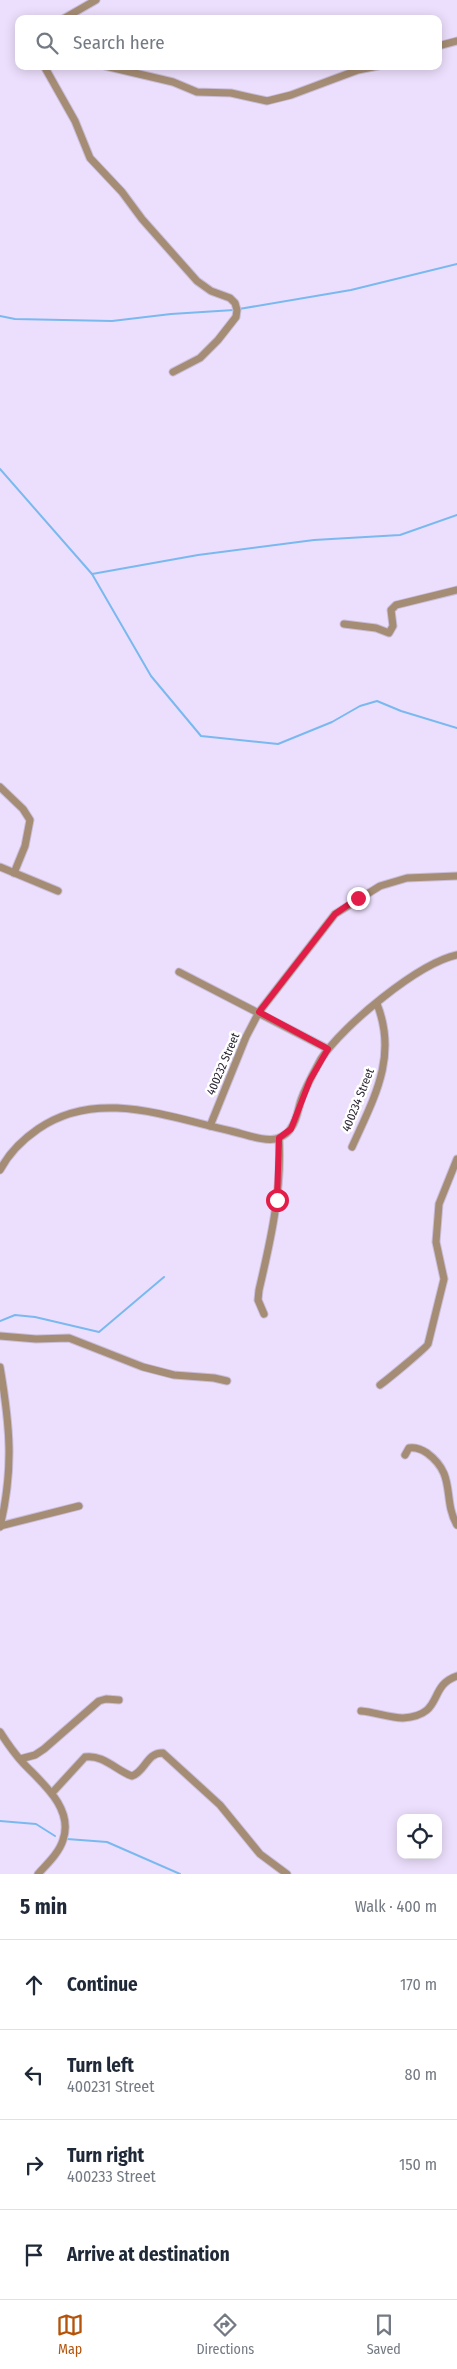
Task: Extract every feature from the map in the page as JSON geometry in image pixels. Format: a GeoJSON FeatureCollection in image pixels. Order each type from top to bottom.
{"type":"FeatureCollection","features":[{"type":"Feature","properties":{"kind":"street"},"geometry":{"type":"LineString","coordinates":[[70,15],[96,0]]}},
{"type":"Feature","properties":{"kind":"street"},"geometry":{"type":"LineString","coordinates":[[442,45],[457,41]]}},
{"type":"Feature","properties":{"kind":"street"},"geometry":{"type":"LineString","coordinates":[[46,70],[75,121],[90,158],[122,192],[142,219],[197,281],[211,291],[230,298],[235,303],[236,317],[218,340],[200,358],[173,372]]}},
{"type":"Feature","properties":{"kind":"street"},"geometry":{"type":"LineString","coordinates":[[122,70],[173,82],[197,92],[231,93],[267,101],[291,95],[358,70]]}},
{"type":"Feature","properties":{"kind":"street"},"geometry":{"type":"LineString","coordinates":[[344,624],[376,628],[389,633],[393,626],[391,610],[396,604],[457,590]]}},
{"type":"Feature","properties":{"kind":"street"},"geometry":{"type":"LineString","coordinates":[[0,788],[23,808],[30,820],[25,846],[14,873]]}},
{"type":"Feature","properties":{"kind":"street"},"geometry":{"type":"LineString","coordinates":[[0,868],[58,891]]}},
{"type":"Feature","properties":{"kind":"street","name":"400232 Street"},"geometry":{"type":"LineString","coordinates":[[210,1126],[246,1037],[259,1012],[335,914],[380,886],[407,878],[457,876]]}},
{"type":"Feature","properties":{"kind":"street"},"geometry":{"type":"LineString","coordinates":[[0,1170],[3,1158],[19,1143],[46,1123],[66,1113],[94,1107],[132,1109],[272,1139],[279,1138],[291,1129],[310,1080],[328,1049],[359,1017],[430,966],[457,955]]}},
{"type":"Feature","properties":{"kind":"street"},"geometry":{"type":"LineString","coordinates":[[179,972],[194,976],[328,1049]]}},
{"type":"Feature","properties":{"kind":"street","name":"400234 Street"},"geometry":{"type":"LineString","coordinates":[[352,1146],[380,1079],[386,1054],[385,1029],[377,1004]]}},
{"type":"Feature","properties":{"kind":"street"},"geometry":{"type":"LineString","coordinates":[[264,1314],[258,1300],[275,1224],[280,1169],[279,1138]]}},
{"type":"Feature","properties":{"kind":"street"},"geometry":{"type":"LineString","coordinates":[[380,1385],[411,1358],[425,1350],[428,1344],[444,1279],[436,1242],[438,1204],[457,1159]]}},
{"type":"Feature","properties":{"kind":"street"},"geometry":{"type":"LineString","coordinates":[[0,1336],[36,1339],[69,1338],[143,1367],[174,1375],[214,1378],[227,1381]]}},
{"type":"Feature","properties":{"kind":"street"},"geometry":{"type":"LineString","coordinates":[[0,1367],[11,1450],[9,1480],[0,1526],[79,1506]]}},
{"type":"Feature","properties":{"kind":"street"},"geometry":{"type":"LineString","coordinates":[[404,1455],[408,1448],[415,1448],[432,1456],[441,1467],[448,1480],[451,1507],[457,1526]]}},
{"type":"Feature","properties":{"kind":"street"},"geometry":{"type":"LineString","coordinates":[[361,1711],[394,1717],[422,1713],[432,1707],[443,1683],[457,1676]]}},
{"type":"Feature","properties":{"kind":"street"},"geometry":{"type":"LineString","coordinates":[[20,1759],[35,1755],[44,1749],[99,1701],[106,1698],[119,1700]]}},
{"type":"Feature","properties":{"kind":"street"},"geometry":{"type":"LineString","coordinates":[[0,1732],[20,1759],[52,1793],[62,1809],[65,1821],[65,1835],[59,1850],[38,1874]]}},
{"type":"Feature","properties":{"kind":"street"},"geometry":{"type":"LineString","coordinates":[[0,1747],[7,1742]]}},
{"type":"Feature","properties":{"kind":"street"},"geometry":{"type":"LineString","coordinates":[[52,1793],[85,1757],[92,1756],[113,1764],[132,1776],[139,1772],[151,1756],[158,1752],[163,1752],[220,1804],[260,1854],[287,1874]]}},
{"type":"Feature","properties":{"kind":"waterway"},"geometry":{"type":"LineString","coordinates":[[239,309],[351,290],[457,264]]}},
{"type":"Feature","properties":{"kind":"waterway"},"geometry":{"type":"LineString","coordinates":[[0,316],[15,319],[112,321],[171,314],[234,310]]}},
{"type":"Feature","properties":{"kind":"waterway"},"geometry":{"type":"LineString","coordinates":[[0,469],[92,574],[151,676],[201,736],[278,744],[332,722],[360,706],[377,701],[401,711],[457,728]]}},
{"type":"Feature","properties":{"kind":"waterway"},"geometry":{"type":"LineString","coordinates":[[92,574],[198,555],[314,540],[400,535],[457,515]]}},
{"type":"Feature","properties":{"kind":"waterway"},"geometry":{"type":"LineString","coordinates":[[0,1321],[15,1315],[35,1317],[99,1332],[164,1277]]}},
{"type":"Feature","properties":{"kind":"waterway"},"geometry":{"type":"LineString","coordinates":[[0,1821],[36,1824],[55,1836]]}},
{"type":"Feature","properties":{"kind":"waterway"},"geometry":{"type":"LineString","coordinates":[[67,1839],[107,1842],[180,1874]]}},
{"type":"Feature","properties":{"kind":"route"},"geometry":{"type":"LineString","coordinates":[[277,1200],[280,1169],[279,1138],[291,1129],[295,1122],[300,1101],[328,1049],[259,1012],[335,914],[358,898]]}}]}
